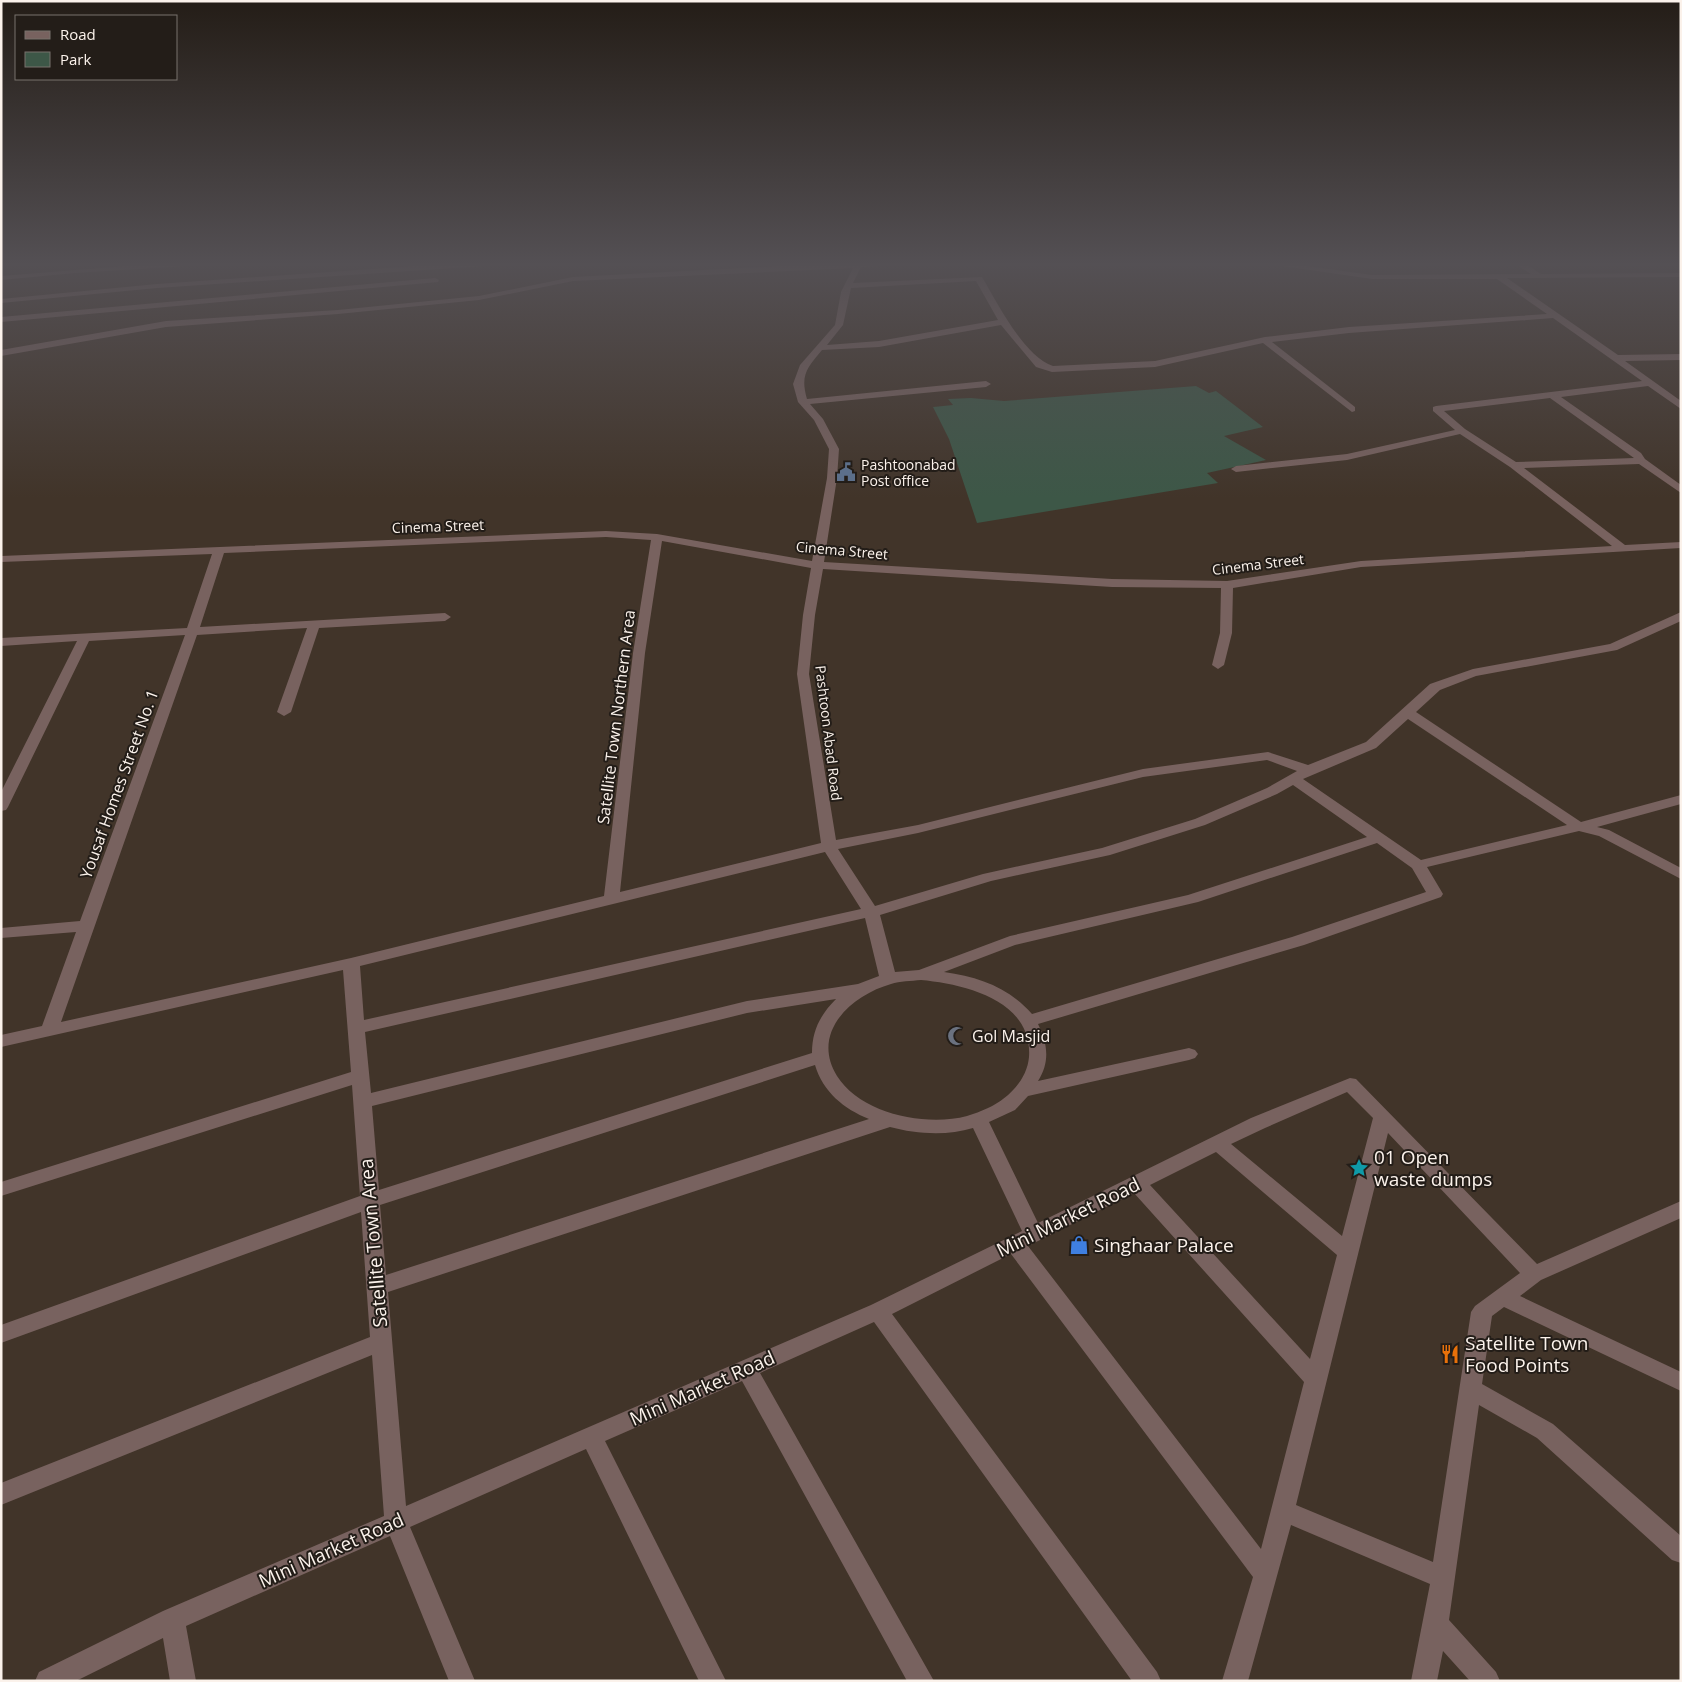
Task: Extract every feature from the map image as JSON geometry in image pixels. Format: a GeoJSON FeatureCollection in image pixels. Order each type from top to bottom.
{"type":"FeatureCollection","features":[{"type":"Feature","properties":{"kind":"street"},"geometry":{"type":"LineString","coordinates":[[1,353],[72,340]]}},
{"type":"Feature","properties":{"kind":"street"},"geometry":{"type":"LineString","coordinates":[[825,340],[803,367],[798,384],[803,402],[986,384]]}},
{"type":"Feature","properties":{"kind":"street"},"geometry":{"type":"LineString","coordinates":[[818,348],[879,344],[899,340]]}},
{"type":"Feature","properties":{"kind":"street"},"geometry":{"type":"LineString","coordinates":[[1018,340],[1039,365],[1052,369],[1155,364],[1263,340]]}},
{"type":"Feature","properties":{"kind":"street"},"geometry":{"type":"LineString","coordinates":[[1266,340],[1352,409]]}},
{"type":"Feature","properties":{"kind":"street"},"geometry":{"type":"LineString","coordinates":[[1590,340],[1681,406]]}},
{"type":"Feature","properties":{"kind":"street"},"geometry":{"type":"LineString","coordinates":[[1616,358],[1681,357]]}},
{"type":"Feature","properties":{"kind":"street"},"geometry":{"type":"LineString","coordinates":[[1622,549],[1514,465],[1462,431],[1436,409],[1649,383]]}},
{"type":"Feature","properties":{"kind":"street"},"geometry":{"type":"LineString","coordinates":[[1551,394],[1638,455],[1641,461],[1681,490]]}},
{"type":"Feature","properties":{"kind":"street","name":"Pashtoon Abad Road"},"geometry":{"type":"LineString","coordinates":[[803,402],[818,419],[834,449],[832,478],[816,565],[803,674],[829,846]]}},
{"type":"Feature","properties":{"kind":"street"},"geometry":{"type":"LineString","coordinates":[[1236,469],[1347,457],[1462,431]]}},
{"type":"Feature","properties":{"kind":"street"},"geometry":{"type":"LineString","coordinates":[[1514,465],[1641,461]]}},
{"type":"Feature","properties":{"kind":"street","name":"Cinema Street"},"geometry":{"type":"LineString","coordinates":[[1,559],[606,534],[657,537],[816,565],[1112,583],[1227,585],[1361,564],[1681,545]]}},
{"type":"Feature","properties":{"kind":"street","name":"Satellite Town Northern Area"},"geometry":{"type":"LineString","coordinates":[[611,900],[639,653],[657,537]]}},
{"type":"Feature","properties":{"kind":"street","name":"Yousaf Homes Street No. 1"},"geometry":{"type":"LineString","coordinates":[[48,1030],[192,632],[219,550]]}},
{"type":"Feature","properties":{"kind":"street"},"geometry":{"type":"LineString","coordinates":[[1218,665],[1226,633],[1227,585]]}},
{"type":"Feature","properties":{"kind":"street"},"geometry":{"type":"LineString","coordinates":[[356,1028],[871,912],[988,877],[1105,852],[1200,822],[1272,791],[1308,770],[1371,745],[1435,687],[1473,673],[1613,647],[1681,616]]}},
{"type":"Feature","properties":{"kind":"street"},"geometry":{"type":"LineString","coordinates":[[1,642],[445,617]]}},
{"type":"Feature","properties":{"kind":"street"},"geometry":{"type":"LineString","coordinates":[[284,712],[314,625]]}},
{"type":"Feature","properties":{"kind":"street"},"geometry":{"type":"LineString","coordinates":[[1,806],[85,637]]}},
{"type":"Feature","properties":{"kind":"street"},"geometry":{"type":"LineString","coordinates":[[1407,712],[1579,827],[1604,833],[1681,874]]}},
{"type":"Feature","properties":{"kind":"street"},"geometry":{"type":"LineString","coordinates":[[1,1041],[351,963],[829,846],[918,829],[1143,773],[1268,756],[1308,770]]}},
{"type":"Feature","properties":{"kind":"street"},"geometry":{"type":"LineString","coordinates":[[1029,1021],[1298,941],[1435,894],[1418,865],[1294,779]]}},
{"type":"Feature","properties":{"kind":"street"},"geometry":{"type":"LineString","coordinates":[[1418,865],[1579,827],[1681,799]]}},
{"type":"Feature","properties":{"kind":"street"},"geometry":{"type":"LineString","coordinates":[[920,975],[1010,941],[1192,899],[1378,838]]}},
{"type":"Feature","properties":{"kind":"street"},"geometry":{"type":"LineString","coordinates":[[829,846],[871,912],[888,979]]}},
{"type":"Feature","properties":{"kind":"street"},"geometry":{"type":"LineString","coordinates":[[1,933],[86,926]]}},
{"type":"Feature","properties":{"kind":"street","name":"Satellite Town Area"},"geometry":{"type":"LineString","coordinates":[[351,963],[396,1522],[462,1681]]}},
{"type":"Feature","properties":{"kind":"street"},"geometry":{"type":"LineString","coordinates":[[362,1102],[747,1007],[860,990],[888,979],[920,975],[953,977],[984,986],[1010,1001],[1029,1021],[1038,1045],[1037,1069],[1024,1091],[1001,1110],[967,1123],[928,1126],[889,1120],[855,1105],[831,1083],[820,1057],[822,1031],[836,1008],[860,990]]}},
{"type":"Feature","properties":{"kind":"street"},"geometry":{"type":"LineString","coordinates":[[1024,1091],[1189,1054]]}},
{"type":"Feature","properties":{"kind":"street"},"geometry":{"type":"LineString","coordinates":[[1,1334],[370,1201],[820,1057]]}},
{"type":"Feature","properties":{"kind":"street"},"geometry":{"type":"LineString","coordinates":[[1,1189],[360,1076]]}},
{"type":"Feature","properties":{"kind":"street","name":"Mini Market Road"},"geometry":{"type":"LineString","coordinates":[[48,1681],[172,1620],[878,1311],[1258,1123],[1350,1084],[1383,1116]]}},
{"type":"Feature","properties":{"kind":"street"},"geometry":{"type":"LineString","coordinates":[[1235,1681],[1283,1511],[1383,1116]]}},
{"type":"Feature","properties":{"kind":"street"},"geometry":{"type":"LineString","coordinates":[[1383,1116],[1534,1274]]}},
{"type":"Feature","properties":{"kind":"street"},"geometry":{"type":"LineString","coordinates":[[978,1118],[1024,1239],[1266,1575]]}},
{"type":"Feature","properties":{"kind":"street"},"geometry":{"type":"LineString","coordinates":[[376,1287],[889,1120]]}},
{"type":"Feature","properties":{"kind":"street"},"geometry":{"type":"LineString","coordinates":[[1217,1143],[1348,1253]]}},
{"type":"Feature","properties":{"kind":"street"},"geometry":{"type":"LineString","coordinates":[[1137,1183],[1316,1380]]}},
{"type":"Feature","properties":{"kind":"street"},"geometry":{"type":"LineString","coordinates":[[1424,1681],[1436,1624],[1482,1312],[1534,1274],[1681,1209]]}},
{"type":"Feature","properties":{"kind":"street"},"geometry":{"type":"LineString","coordinates":[[1502,1297],[1681,1382]]}},
{"type":"Feature","properties":{"kind":"street"},"geometry":{"type":"LineString","coordinates":[[878,1311],[1148,1681]]}},
{"type":"Feature","properties":{"kind":"street"},"geometry":{"type":"LineString","coordinates":[[1,1494],[381,1342]]}},
{"type":"Feature","properties":{"kind":"street"},"geometry":{"type":"LineString","coordinates":[[746,1368],[921,1681]]}},
{"type":"Feature","properties":{"kind":"street"},"geometry":{"type":"LineString","coordinates":[[1470,1388],[1545,1431],[1681,1552]]}},
{"type":"Feature","properties":{"kind":"street"},"geometry":{"type":"LineString","coordinates":[[591,1436],[712,1681]]}},
{"type":"Feature","properties":{"kind":"street"},"geometry":{"type":"LineString","coordinates":[[1283,1511],[1442,1577]]}},
{"type":"Feature","properties":{"kind":"street"},"geometry":{"type":"LineString","coordinates":[[172,1620],[183,1681]]}},
{"type":"Feature","properties":{"kind":"street"},"geometry":{"type":"LineString","coordinates":[[1436,1624],[1487,1681]]}},
{"type":"Feature","properties":{"kind":"green space"},"geometry":{"type":"Polygon","coordinates":[[[1196,386],[1209,393],[1216,391],[1263,427],[1224,436],[1266,460],[1207,473],[1218,483],[977,523],[949,439],[933,407],[953,405],[948,399],[971,398],[1004,401],[1196,386]]]}},
{"type":"Feature","properties":{"kind":"place","name":"Pashtoonabad Post office"},"geometry":{"type":"Point","coordinates":[846,472]}},
{"type":"Feature","properties":{"kind":"place","name":"Gol Masjid"},"geometry":{"type":"Point","coordinates":[957,1036]}},
{"type":"Feature","properties":{"kind":"place","name":"01 Open waste dumps"},"geometry":{"type":"Point","coordinates":[1359,1168]}},
{"type":"Feature","properties":{"kind":"place","name":"Singhaar Palace"},"geometry":{"type":"Point","coordinates":[1079,1245]}},
{"type":"Feature","properties":{"kind":"place","name":"Satellite Town Food Points"},"geometry":{"type":"Point","coordinates":[1450,1354]}}]}
